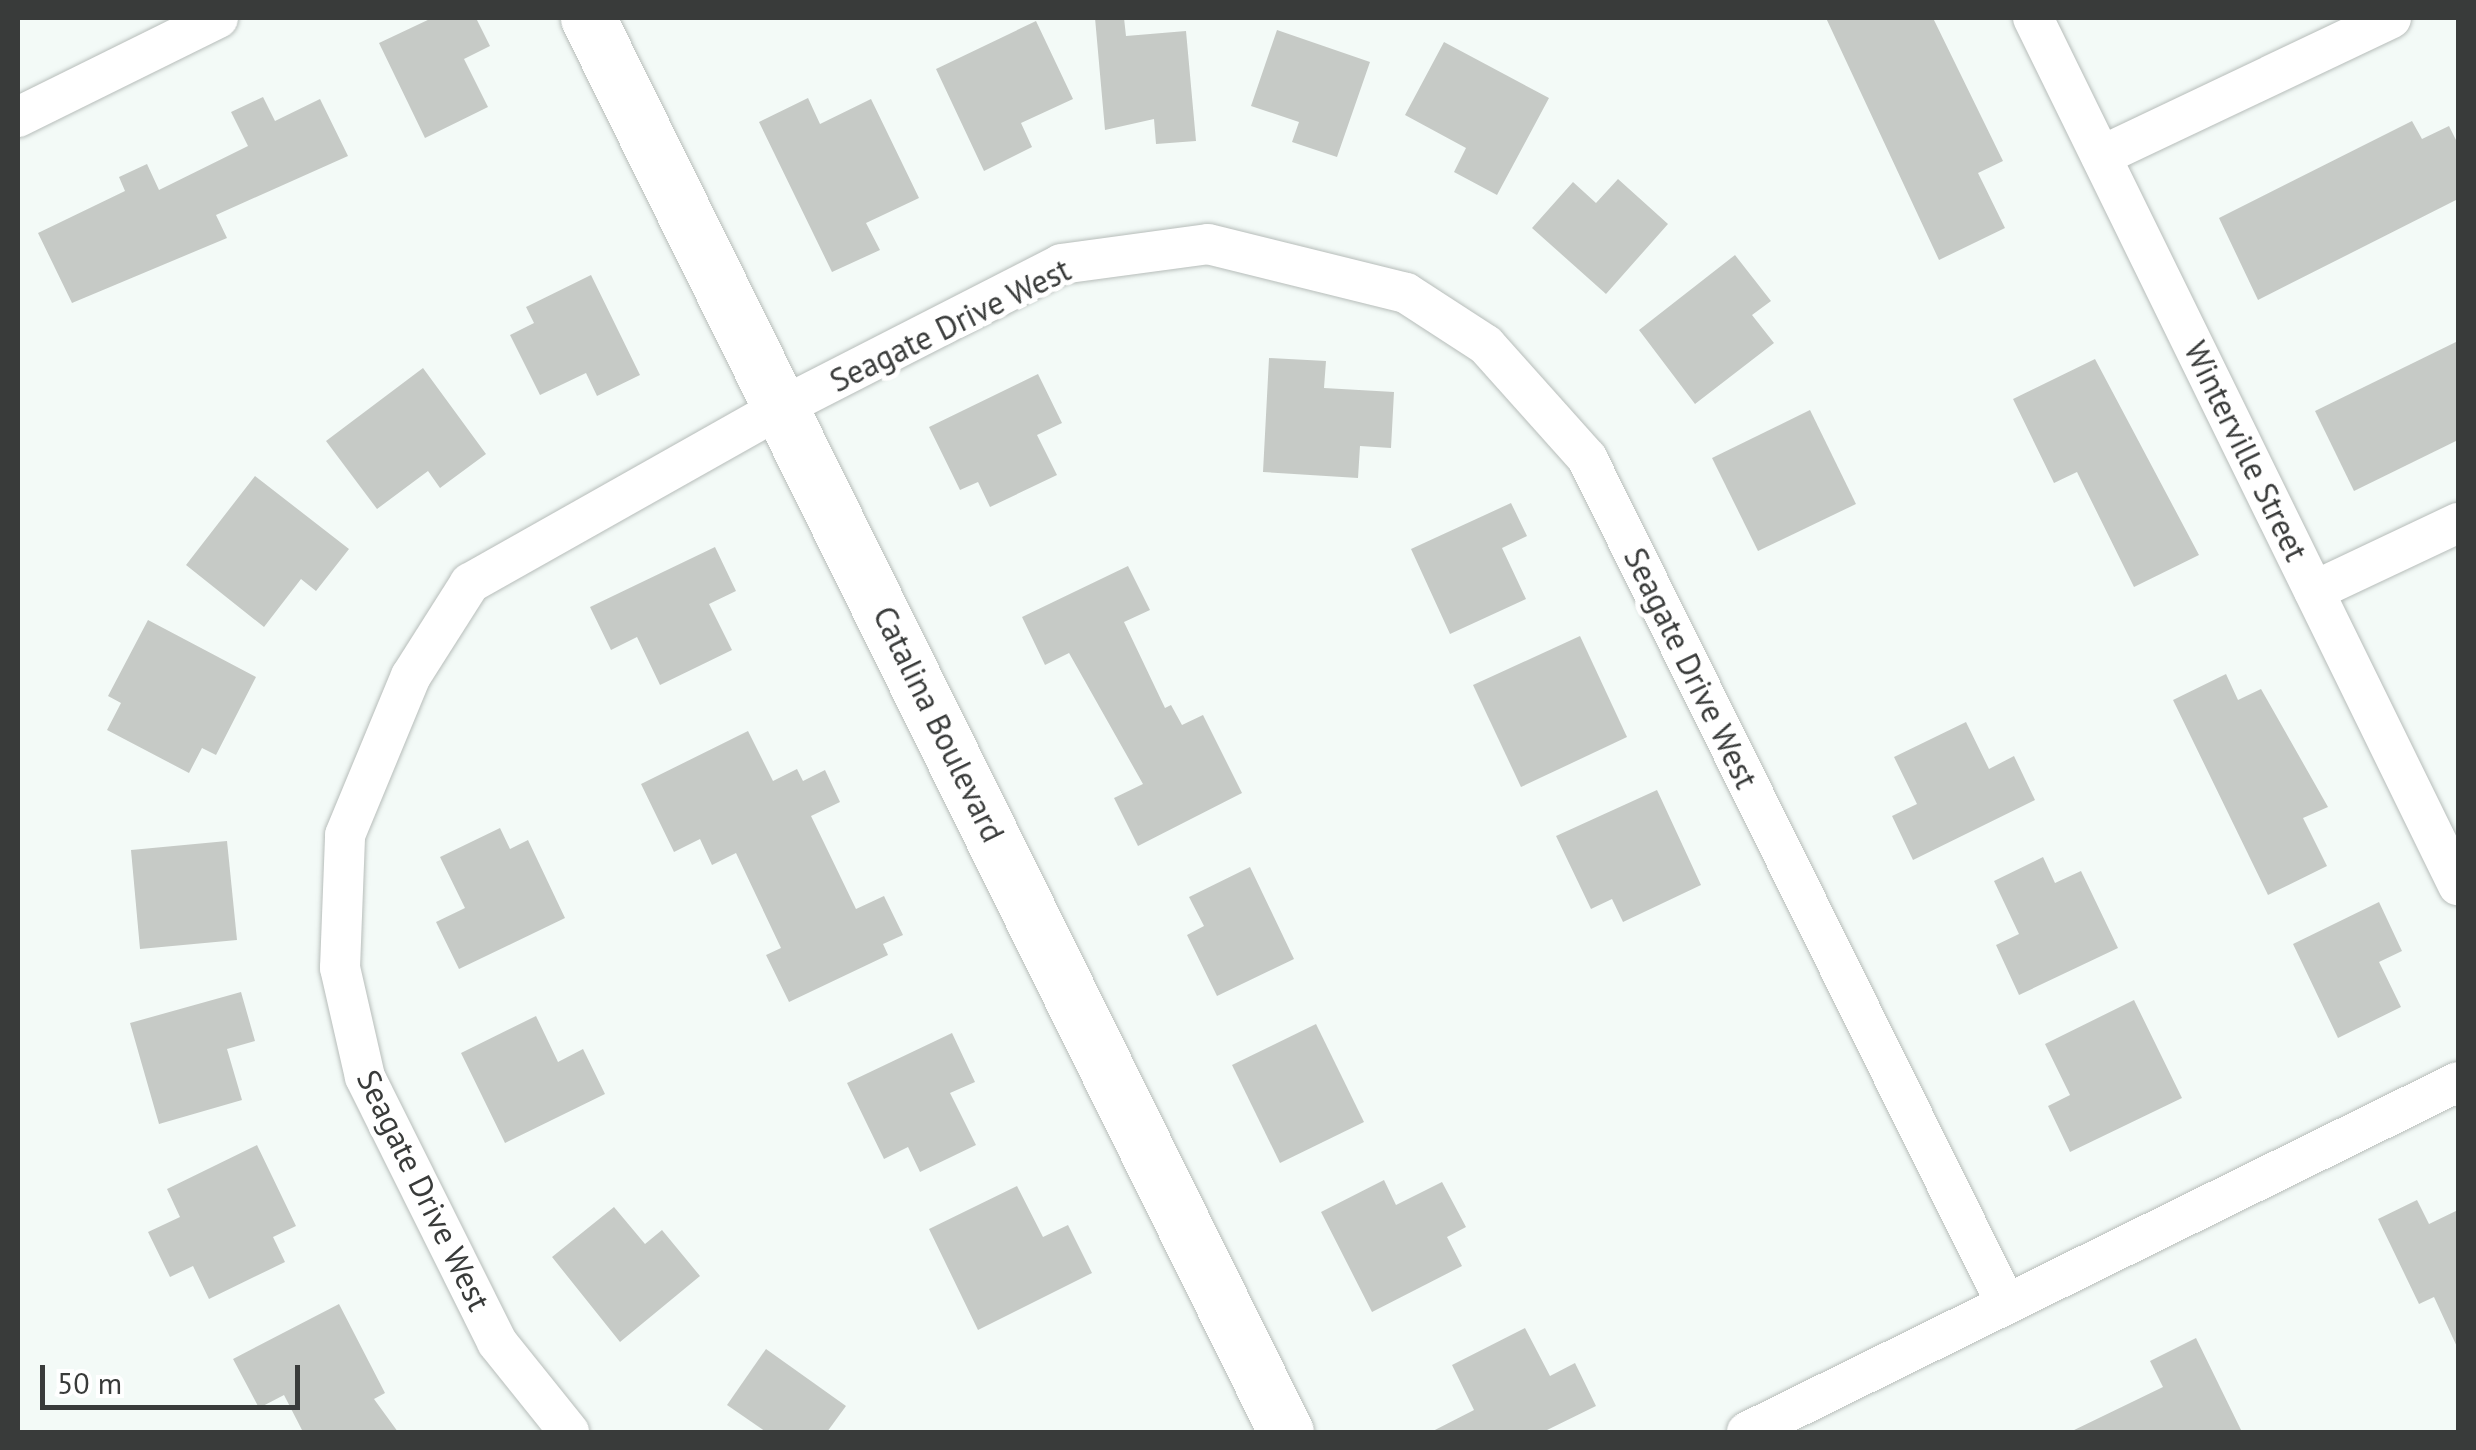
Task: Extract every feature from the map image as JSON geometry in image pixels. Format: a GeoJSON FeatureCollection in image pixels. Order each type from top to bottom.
{"type":"FeatureCollection","features":[{"type":"Feature","properties":{"kind":"street"},"geometry":{"type":"LineString","coordinates":[[18,117],[218,18]]}},
{"type":"Feature","properties":{"kind":"street","name":"Catalina Boulevard"},"geometry":{"type":"LineString","coordinates":[[588,18],[784,406],[1286,1432]]}},
{"type":"Feature","properties":{"kind":"street","name":"Winterville Street"},"geometry":{"type":"LineString","coordinates":[[2033,18],[2458,885]]}},
{"type":"Feature","properties":{"kind":"street"},"geometry":{"type":"LineString","coordinates":[[2101,156],[2390,18]]}},
{"type":"Feature","properties":{"kind":"street","name":"Seagate Drive West"},"geometry":{"type":"LineString","coordinates":[[570,1432],[498,1342],[365,1077],[340,968],[345,835],[411,676],[470,582],[784,406],[1061,264],[1208,244],[1406,293],[1486,345],[1588,458],[2004,1300]]}},
{"type":"Feature","properties":{"kind":"street"},"geometry":{"type":"LineString","coordinates":[[2314,591],[2458,523]]}},
{"type":"Feature","properties":{"kind":"street"},"geometry":{"type":"LineString","coordinates":[[1746,1432],[2004,1300],[2458,1082]]}},
{"type":"Feature","properties":{"kind":"building"},"geometry":{"type":"Polygon","coordinates":[[[432,18],[476,18],[490,46],[464,59],[488,107],[425,138],[379,43],[432,18]]]}},
{"type":"Feature","properties":{"kind":"building"},"geometry":{"type":"Polygon","coordinates":[[[1095,18],[1124,18],[1126,36],[1186,31],[1196,141],[1156,144],[1154,119],[1105,130],[1095,18]]]}},
{"type":"Feature","properties":{"kind":"building"},"geometry":{"type":"Polygon","coordinates":[[[1826,18],[1933,18],[2003,161],[1978,173],[2005,228],[1939,260],[1826,18]]]}},
{"type":"Feature","properties":{"kind":"building"},"geometry":{"type":"Polygon","coordinates":[[[1036,21],[1073,99],[1021,123],[1032,147],[984,171],[936,69],[1036,21]]]}},
{"type":"Feature","properties":{"kind":"building"},"geometry":{"type":"Polygon","coordinates":[[[1277,30],[1370,62],[1337,157],[1292,142],[1299,122],[1251,106],[1277,30]]]}},
{"type":"Feature","properties":{"kind":"building"},"geometry":{"type":"Polygon","coordinates":[[[1444,42],[1549,98],[1497,195],[1454,172],[1466,148],[1405,115],[1444,42]]]}},
{"type":"Feature","properties":{"kind":"building"},"geometry":{"type":"Polygon","coordinates":[[[263,97],[275,121],[320,99],[348,156],[216,215],[227,238],[72,303],[38,233],[125,191],[119,177],[147,164],[159,190],[248,146],[231,112],[263,97]]]}},
{"type":"Feature","properties":{"kind":"building"},"geometry":{"type":"Polygon","coordinates":[[[808,98],[820,124],[871,99],[919,198],[866,223],[880,250],[832,272],[759,122],[808,98]]]}},
{"type":"Feature","properties":{"kind":"building"},"geometry":{"type":"Polygon","coordinates":[[[2412,121],[2422,139],[2449,126],[2458,144],[2458,199],[2258,300],[2219,218],[2412,121]]]}},
{"type":"Feature","properties":{"kind":"building"},"geometry":{"type":"Polygon","coordinates":[[[1618,179],[1668,224],[1606,294],[1532,228],[1573,182],[1596,203],[1618,179]]]}},
{"type":"Feature","properties":{"kind":"building"},"geometry":{"type":"Polygon","coordinates":[[[1735,255],[1771,301],[1752,315],[1774,343],[1695,404],[1639,330],[1735,255]]]}},
{"type":"Feature","properties":{"kind":"building"},"geometry":{"type":"Polygon","coordinates":[[[591,275],[640,375],[597,396],[586,373],[540,395],[510,335],[534,323],[526,307],[591,275]]]}},
{"type":"Feature","properties":{"kind":"building"},"geometry":{"type":"Polygon","coordinates":[[[2458,341],[2458,440],[2354,491],[2315,411],[2458,341]]]}},
{"type":"Feature","properties":{"kind":"building"},"geometry":{"type":"Polygon","coordinates":[[[1269,358],[1326,361],[1324,388],[1394,392],[1391,448],[1360,446],[1358,478],[1263,472],[1269,358]]]}},
{"type":"Feature","properties":{"kind":"building"},"geometry":{"type":"Polygon","coordinates":[[[2095,359],[2199,555],[2134,587],[2077,472],[2054,483],[2013,399],[2095,359]]]}},
{"type":"Feature","properties":{"kind":"building"},"geometry":{"type":"Polygon","coordinates":[[[423,368],[486,454],[440,488],[428,471],[377,509],[326,441],[423,368]]]}},
{"type":"Feature","properties":{"kind":"building"},"geometry":{"type":"Polygon","coordinates":[[[1038,374],[1062,423],[1037,435],[1057,475],[990,507],[978,482],[960,490],[929,427],[1038,374]]]}},
{"type":"Feature","properties":{"kind":"building"},"geometry":{"type":"Polygon","coordinates":[[[1810,410],[1856,504],[1758,551],[1712,458],[1810,410]]]}},
{"type":"Feature","properties":{"kind":"building"},"geometry":{"type":"Polygon","coordinates":[[[255,476],[349,549],[316,591],[301,579],[264,627],[186,565],[255,476]]]}},
{"type":"Feature","properties":{"kind":"building"},"geometry":{"type":"Polygon","coordinates":[[[1511,503],[1527,536],[1502,548],[1526,599],[1450,634],[1411,549],[1511,503]]]}},
{"type":"Feature","properties":{"kind":"building"},"geometry":{"type":"Polygon","coordinates":[[[715,547],[736,591],[709,604],[732,650],[660,685],[637,637],[611,650],[590,607],[715,547]]]}},
{"type":"Feature","properties":{"kind":"building"},"geometry":{"type":"Polygon","coordinates":[[[1128,566],[1150,610],[1124,622],[1165,708],[1171,705],[1182,725],[1203,715],[1242,793],[1138,846],[1114,798],[1143,784],[1069,653],[1045,665],[1022,617],[1128,566]]]}},
{"type":"Feature","properties":{"kind":"building"},"geometry":{"type":"Polygon","coordinates":[[[148,620],[256,677],[216,755],[202,748],[189,773],[107,730],[121,703],[108,696],[148,620]]]}},
{"type":"Feature","properties":{"kind":"building"},"geometry":{"type":"Polygon","coordinates":[[[1580,636],[1627,737],[1521,787],[1473,685],[1580,636]]]}},
{"type":"Feature","properties":{"kind":"building"},"geometry":{"type":"Polygon","coordinates":[[[2226,674],[2238,700],[2261,689],[2328,807],[2303,818],[2327,866],[2268,895],[2173,700],[2226,674]]]}},
{"type":"Feature","properties":{"kind":"building"},"geometry":{"type":"Polygon","coordinates":[[[1966,722],[1989,769],[2014,756],[2035,800],[1913,860],[1892,816],[1917,804],[1894,757],[1966,722]]]}},
{"type":"Feature","properties":{"kind":"building"},"geometry":{"type":"Polygon","coordinates":[[[748,731],[773,781],[797,769],[803,781],[825,770],[840,802],[811,816],[856,909],[884,896],[903,935],[883,944],[888,955],[789,1002],[766,955],[781,948],[736,853],[712,865],[700,839],[674,852],[641,784],[748,731]]]}},
{"type":"Feature","properties":{"kind":"building"},"geometry":{"type":"Polygon","coordinates":[[[1657,790],[1701,885],[1623,922],[1612,899],[1591,909],[1556,836],[1657,790]]]}},
{"type":"Feature","properties":{"kind":"building"},"geometry":{"type":"Polygon","coordinates":[[[500,828],[510,849],[528,840],[565,918],[459,969],[436,922],[465,908],[440,857],[500,828]]]}},
{"type":"Feature","properties":{"kind":"building"},"geometry":{"type":"Polygon","coordinates":[[[227,841],[237,940],[140,949],[131,850],[227,841]]]}},
{"type":"Feature","properties":{"kind":"building"},"geometry":{"type":"Polygon","coordinates":[[[2043,857],[2055,883],[2081,871],[2118,948],[2019,995],[1996,945],[2019,934],[1994,881],[2043,857]]]}},
{"type":"Feature","properties":{"kind":"building"},"geometry":{"type":"Polygon","coordinates":[[[1250,867],[1294,959],[1217,996],[1187,935],[1204,926],[1189,897],[1250,867]]]}},
{"type":"Feature","properties":{"kind":"building"},"geometry":{"type":"Polygon","coordinates":[[[2379,902],[2402,951],[2379,962],[2401,1007],[2338,1038],[2293,944],[2379,902]]]}},
{"type":"Feature","properties":{"kind":"building"},"geometry":{"type":"Polygon","coordinates":[[[241,992],[255,1041],[227,1049],[242,1100],[159,1124],[130,1023],[241,992]]]}},
{"type":"Feature","properties":{"kind":"building"},"geometry":{"type":"Polygon","coordinates":[[[2134,1000],[2182,1098],[2070,1152],[2048,1106],[2070,1095],[2045,1044],[2134,1000]]]}},
{"type":"Feature","properties":{"kind":"building"},"geometry":{"type":"Polygon","coordinates":[[[536,1016],[558,1062],[583,1049],[605,1094],[505,1143],[461,1053],[536,1016]]]}},
{"type":"Feature","properties":{"kind":"building"},"geometry":{"type":"Polygon","coordinates":[[[1316,1024],[1364,1122],[1280,1163],[1232,1065],[1316,1024]]]}},
{"type":"Feature","properties":{"kind":"building"},"geometry":{"type":"Polygon","coordinates":[[[952,1033],[975,1082],[950,1093],[976,1145],[920,1172],[908,1147],[884,1159],[847,1083],[952,1033]]]}},
{"type":"Feature","properties":{"kind":"building"},"geometry":{"type":"Polygon","coordinates":[[[257,1145],[296,1226],[273,1237],[285,1262],[209,1299],[193,1266],[170,1277],[148,1232],[180,1217],[167,1189],[257,1145]]]}},
{"type":"Feature","properties":{"kind":"building"},"geometry":{"type":"Polygon","coordinates":[[[1384,1180],[1396,1205],[1442,1182],[1466,1227],[1447,1237],[1462,1266],[1372,1312],[1321,1212],[1384,1180]]]}},
{"type":"Feature","properties":{"kind":"building"},"geometry":{"type":"Polygon","coordinates":[[[1017,1186],[1043,1237],[1068,1225],[1092,1273],[978,1330],[929,1229],[1017,1186]]]}},
{"type":"Feature","properties":{"kind":"building"},"geometry":{"type":"Polygon","coordinates":[[[2417,1200],[2429,1224],[2458,1210],[2458,1349],[2434,1297],[2419,1304],[2378,1219],[2417,1200]]]}},
{"type":"Feature","properties":{"kind":"building"},"geometry":{"type":"Polygon","coordinates":[[[614,1207],[645,1244],[662,1230],[700,1276],[620,1342],[552,1257],[614,1207]]]}},
{"type":"Feature","properties":{"kind":"building"},"geometry":{"type":"Polygon","coordinates":[[[339,1304],[385,1393],[374,1399],[398,1432],[303,1432],[284,1395],[259,1408],[233,1359],[339,1304]]]}},
{"type":"Feature","properties":{"kind":"building"},"geometry":{"type":"Polygon","coordinates":[[[1525,1328],[1550,1376],[1575,1363],[1596,1406],[1543,1432],[1431,1432],[1474,1410],[1452,1365],[1525,1328]]]}},
{"type":"Feature","properties":{"kind":"building"},"geometry":{"type":"Polygon","coordinates":[[[2196,1338],[2242,1432],[2070,1432],[2163,1387],[2150,1361],[2196,1338]]]}},
{"type":"Feature","properties":{"kind":"building"},"geometry":{"type":"Polygon","coordinates":[[[766,1349],[846,1406],[827,1432],[766,1432],[727,1405],[766,1349]]]}}]}
